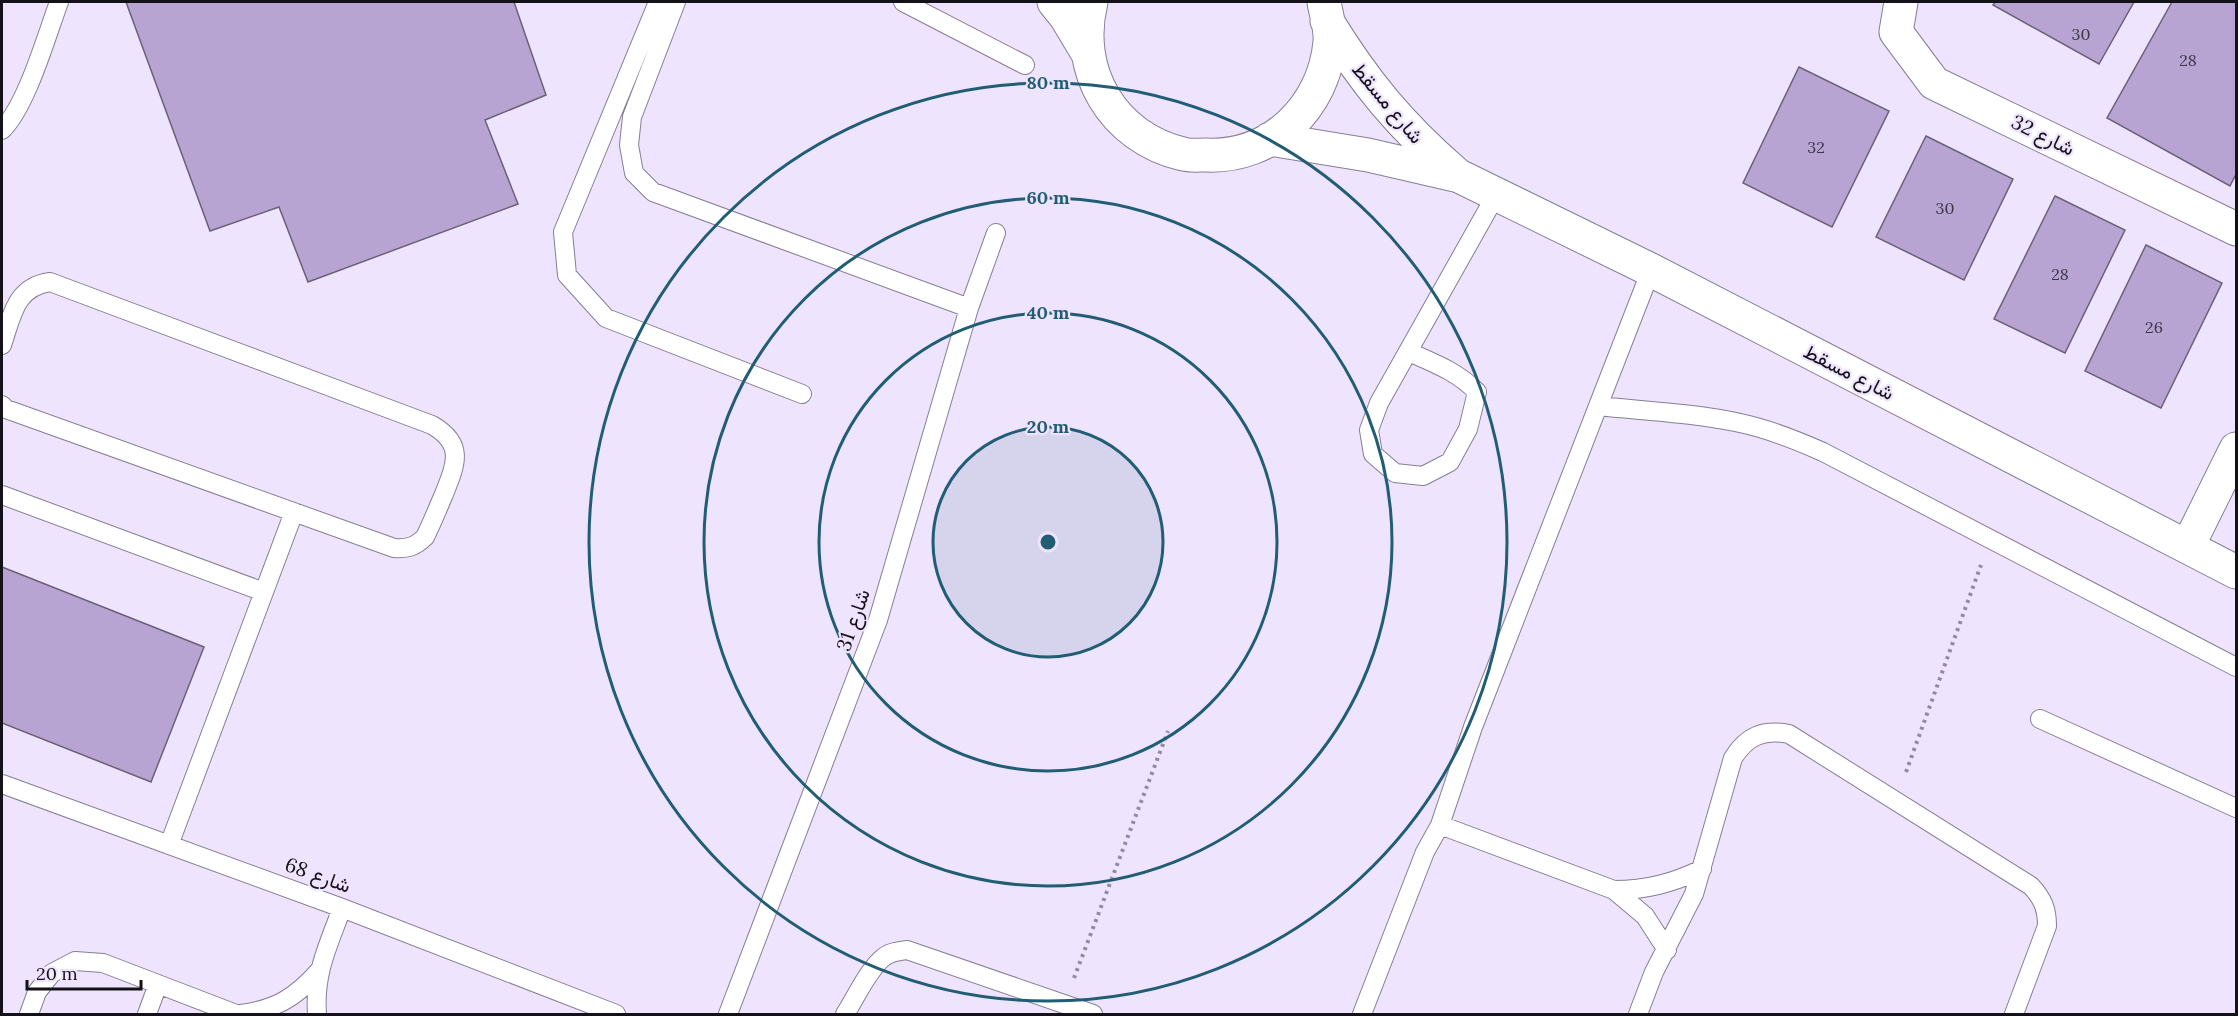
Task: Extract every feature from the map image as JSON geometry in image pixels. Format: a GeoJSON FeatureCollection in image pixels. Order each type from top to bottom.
{"type":"FeatureCollection","features":[{"type":"Feature","properties":{"kind":"street"},"geometry":{"type":"LineString","coordinates":[[1054,2],[1087,52],[1098,87],[1118,117],[1146,141],[1184,155],[1225,156],[1263,144],[1296,120],[1319,87],[1330,41],[1326,11]]}},
{"type":"Feature","properties":{"kind":"street"},"geometry":{"type":"LineString","coordinates":[[1087,52],[1086,21],[1091,2]]}},
{"type":"Feature","properties":{"kind":"street","name":"شارع 32"},"geometry":{"type":"LineString","coordinates":[[1901,2],[1896,32],[1934,83],[2236,229]]}},
{"type":"Feature","properties":{"kind":"street","name":"شارع مسقط"},"geometry":{"type":"LineString","coordinates":[[1326,11],[1355,66],[1387,108],[1421,144],[1459,176],[1651,270],[2236,572]]}},
{"type":"Feature","properties":{"kind":"street","name":"شارع مسقط"},"geometry":{"type":"LineString","coordinates":[[1270,139],[1368,155],[1459,176]]}},
{"type":"Feature","properties":{"kind":"street"},"geometry":{"type":"LineString","coordinates":[[2188,546],[2236,449]]}},
{"type":"Feature","properties":{"kind":"lane"},"geometry":{"type":"LineString","coordinates":[[2,130],[22,99],[59,2]]}},
{"type":"Feature","properties":{"kind":"lane"},"geometry":{"type":"LineString","coordinates":[[657,2],[563,232],[567,275],[606,318],[802,394]]}},
{"type":"Feature","properties":{"kind":"lane"},"geometry":{"type":"LineString","coordinates":[[676,2],[632,117],[629,145],[634,173],[652,192],[969,308]]}},
{"type":"Feature","properties":{"kind":"lane"},"geometry":{"type":"LineString","coordinates":[[903,2],[1025,65]]}},
{"type":"Feature","properties":{"kind":"lane"},"geometry":{"type":"LineString","coordinates":[[1409,352],[1446,368],[1466,380],[1478,392],[1468,429],[1450,462],[1423,476],[1395,473],[1373,454],[1369,430],[1379,403],[1496,195]]}},
{"type":"Feature","properties":{"kind":"lane","name":"شارع 31"},"geometry":{"type":"LineString","coordinates":[[728,1014],[878,620],[969,308],[996,233]]}},
{"type":"Feature","properties":{"kind":"lane"},"geometry":{"type":"LineString","coordinates":[[1362,1014],[1425,852],[1440,825],[1473,727],[1651,270]]}},
{"type":"Feature","properties":{"kind":"lane"},"geometry":{"type":"LineString","coordinates":[[2,345],[17,302],[26,291],[37,284],[50,282],[432,425],[444,432],[452,443],[456,456],[454,470],[425,537],[417,545],[406,549],[394,548],[6,409],[2,405]]}},
{"type":"Feature","properties":{"kind":"lane"},"geometry":{"type":"LineString","coordinates":[[1598,406],[1699,416],[1741,423],[1783,435],[1823,452],[2236,667]]}},
{"type":"Feature","properties":{"kind":"lane"},"geometry":{"type":"LineString","coordinates":[[2,495],[264,592]]}},
{"type":"Feature","properties":{"kind":"lane"},"geometry":{"type":"LineString","coordinates":[[169,845],[294,512]]}},
{"type":"Feature","properties":{"kind":"lane"},"geometry":{"type":"LineString","coordinates":[[2040,719],[2236,808]]}},
{"type":"Feature","properties":{"kind":"lane"},"geometry":{"type":"LineString","coordinates":[[1638,1014],[1654,972],[1694,894],[1733,758],[1740,746],[1750,738],[1762,732],[1775,731],[1789,734],[2031,886],[2042,897],[2047,911],[2047,926],[2014,1014]]}},
{"type":"Feature","properties":{"kind":"lane","name":"شارع 68"},"geometry":{"type":"LineString","coordinates":[[2,784],[342,908],[616,1014]]}},
{"type":"Feature","properties":{"kind":"lane"},"geometry":{"type":"LineString","coordinates":[[1440,825],[1614,890],[1645,916],[1667,950]]}},
{"type":"Feature","properties":{"kind":"lane"},"geometry":{"type":"LineString","coordinates":[[1614,890],[1637,890],[1660,886],[1702,869]]}},
{"type":"Feature","properties":{"kind":"lane"},"geometry":{"type":"LineString","coordinates":[[317,1014],[316,994],[319,972],[342,908]]}},
{"type":"Feature","properties":{"kind":"lane"},"geometry":{"type":"LineString","coordinates":[[845,1014],[875,966],[884,957],[907,950],[1093,1014]]}},
{"type":"Feature","properties":{"kind":"lane"},"geometry":{"type":"LineString","coordinates":[[29,1014],[37,992],[52,973],[75,961],[103,963],[238,1014],[261,1011],[283,1003],[319,972]]}},
{"type":"Feature","properties":{"kind":"lane"},"geometry":{"type":"LineString","coordinates":[[147,1014],[158,984]]}},
{"type":"Feature","properties":{"kind":"path"},"geometry":{"type":"LineString","coordinates":[[1895,801],[1990,539]]}},
{"type":"Feature","properties":{"kind":"path"},"geometry":{"type":"LineString","coordinates":[[1064,1004],[1168,731]]}},
{"type":"Feature","properties":{"kind":"building"},"geometry":{"type":"Polygon","coordinates":[[[126,2],[514,2],[546,95],[485,120],[518,204],[308,282],[279,207],[210,231],[126,2]]]}},
{"type":"Feature","properties":{"kind":"building"},"geometry":{"type":"Polygon","coordinates":[[[1995,2],[2134,2],[2099,64],[1993,5],[1995,2]]]}},
{"type":"Feature","properties":{"kind":"building"},"geometry":{"type":"Polygon","coordinates":[[[2172,2],[2236,2],[2236,174],[2230,186],[2107,118],[2172,2]]]}},
{"type":"Feature","properties":{"kind":"building"},"geometry":{"type":"Polygon","coordinates":[[[1799,67],[1889,111],[1832,227],[1743,183],[1799,67]]]}},
{"type":"Feature","properties":{"kind":"building"},"geometry":{"type":"Polygon","coordinates":[[[1926,136],[2013,179],[1964,280],[1876,237],[1926,136]]]}},
{"type":"Feature","properties":{"kind":"building"},"geometry":{"type":"Polygon","coordinates":[[[2055,196],[2125,230],[2065,353],[1994,319],[2055,196]]]}},
{"type":"Feature","properties":{"kind":"building"},"geometry":{"type":"Polygon","coordinates":[[[2146,245],[2222,283],[2161,408],[2085,371],[2146,245]]]}},
{"type":"Feature","properties":{"kind":"building"},"geometry":{"type":"Polygon","coordinates":[[[2,567],[204,647],[151,782],[2,723],[2,567]]]}}]}
